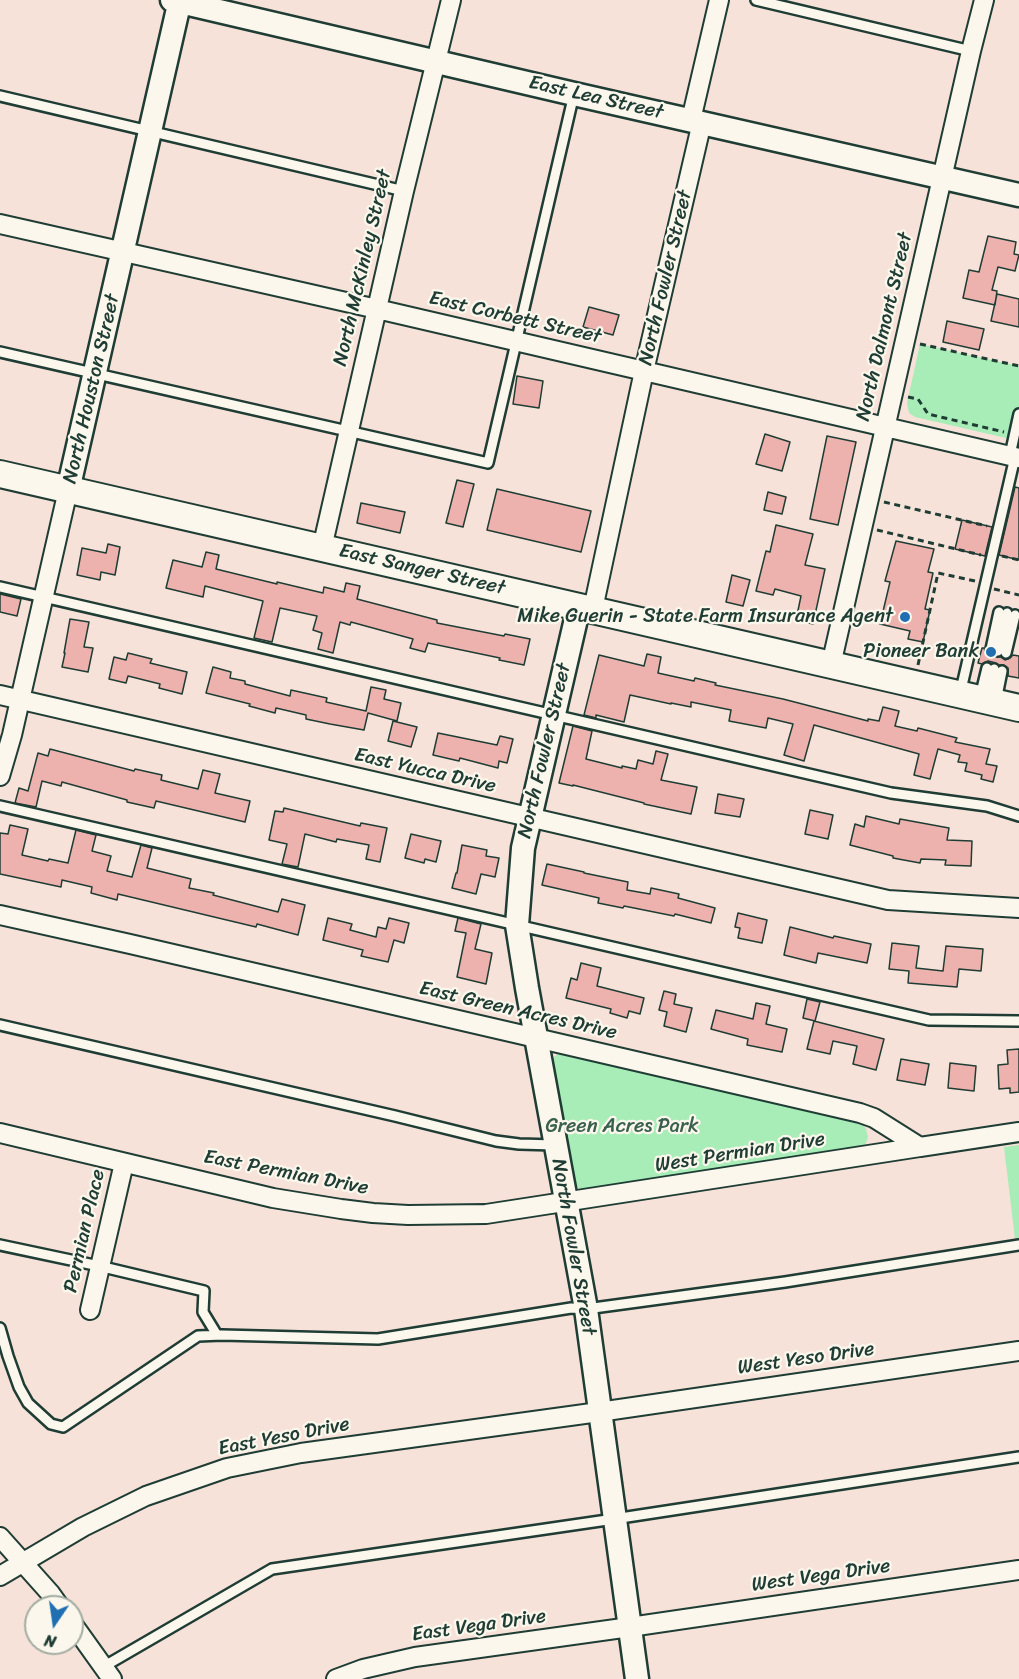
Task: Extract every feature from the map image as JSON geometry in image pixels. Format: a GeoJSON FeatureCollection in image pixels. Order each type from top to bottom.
{"type":"FeatureCollection","features":[{"type":"Feature","properties":{"kind":"main road","name":"East Sanger Street"},"geometry":{"type":"LineString","coordinates":[[0,474],[988,701]]}},
{"type":"Feature","properties":{"kind":"main road"},"geometry":{"type":"LineString","coordinates":[[859,671],[870,683],[1001,717],[1019,726]]}},
{"type":"Feature","properties":{"kind":"street","name":"North McKinley Street"},"geometry":{"type":"LineString","coordinates":[[321,548],[450,0]]}},
{"type":"Feature","properties":{"kind":"street","name":"North Fowler Street"},"geometry":{"type":"LineString","coordinates":[[637,1679],[586,1309],[517,925],[523,849],[553,716],[586,608],[644,371],[719,0]]}},
{"type":"Feature","properties":{"kind":"street","name":"North Dalmont Street"},"geometry":{"type":"LineString","coordinates":[[831,665],[970,51],[984,0]]}},
{"type":"Feature","properties":{"kind":"street","name":"East Lea Street"},"geometry":{"type":"LineString","coordinates":[[178,1],[1019,195]]}},
{"type":"Feature","properties":{"kind":"street","name":"North Houston Street"},"geometry":{"type":"LineString","coordinates":[[0,776],[20,700],[96,374],[178,1]]}},
{"type":"Feature","properties":{"kind":"street","name":"East Corbett Street"},"geometry":{"type":"LineString","coordinates":[[0,224],[1014,457]]}},
{"type":"Feature","properties":{"kind":"street","name":"East Yucca Drive"},"geometry":{"type":"LineString","coordinates":[[0,695],[888,900],[1019,908]]}},
{"type":"Feature","properties":{"kind":"street","name":"East Green Acres Drive"},"geometry":{"type":"LineString","coordinates":[[0,915],[860,1113],[874,1118],[920,1148]]}},
{"type":"Feature","properties":{"kind":"street"},"geometry":{"type":"LineString","coordinates":[[920,1148],[1019,1132]]}},
{"type":"Feature","properties":{"kind":"street","name":"East Permian Drive"},"geometry":{"type":"LineString","coordinates":[[0,1133],[273,1198],[373,1213],[486,1214],[567,1202]]}},
{"type":"Feature","properties":{"kind":"street","name":"West Permian Drive"},"geometry":{"type":"LineString","coordinates":[[567,1202],[920,1148]]}},
{"type":"Feature","properties":{"kind":"street","name":"Permian Place"},"geometry":{"type":"LineString","coordinates":[[90,1310],[124,1163]]}},
{"type":"Feature","properties":{"kind":"street","name":"West Yeso Drive"},"geometry":{"type":"LineString","coordinates":[[599,1412],[1019,1351]]}},
{"type":"Feature","properties":{"kind":"street","name":"East Yeso Drive"},"geometry":{"type":"LineString","coordinates":[[0,1576],[83,1527],[146,1496],[227,1468],[301,1454],[599,1412]]}},
{"type":"Feature","properties":{"kind":"street"},"geometry":{"type":"LineString","coordinates":[[0,1538],[51,1595]]}},
{"type":"Feature","properties":{"kind":"street","name":"West Vega Drive"},"geometry":{"type":"LineString","coordinates":[[630,1627],[1019,1570]]}},
{"type":"Feature","properties":{"kind":"street","name":"East Vega Drive"},"geometry":{"type":"LineString","coordinates":[[336,1679],[363,1669],[415,1656],[630,1627]]}},
{"type":"Feature","properties":{"kind":"street"},"geometry":{"type":"LineString","coordinates":[[84,1640],[107,1673]]}},
{"type":"Feature","properties":{"kind":"lane"},"geometry":{"type":"LineString","coordinates":[[756,0],[970,51]]}},
{"type":"Feature","properties":{"kind":"lane"},"geometry":{"type":"LineString","coordinates":[[0,352],[488,463],[574,94]]}},
{"type":"Feature","properties":{"kind":"lane"},"geometry":{"type":"LineString","coordinates":[[0,96],[404,191]]}},
{"type":"Feature","properties":{"kind":"lane"},"geometry":{"type":"LineString","coordinates":[[988,701],[998,529],[1014,457],[1014,435],[1019,414]]}},
{"type":"Feature","properties":{"kind":"lane"},"geometry":{"type":"LineString","coordinates":[[0,587],[891,793],[987,806],[1019,816]]}},
{"type":"Feature","properties":{"kind":"lane"},"geometry":{"type":"LineString","coordinates":[[998,651],[1007,613],[998,651]]}},
{"type":"Feature","properties":{"kind":"lane"},"geometry":{"type":"LineString","coordinates":[[988,701],[994,669],[988,701]]}},
{"type":"Feature","properties":{"kind":"lane"},"geometry":{"type":"LineString","coordinates":[[0,806],[929,1020],[1019,1021]]}},
{"type":"Feature","properties":{"kind":"lane"},"geometry":{"type":"LineString","coordinates":[[0,1025],[496,1141],[555,1145]]}},
{"type":"Feature","properties":{"kind":"lane"},"geometry":{"type":"LineString","coordinates":[[0,1245],[204,1291],[202,1312],[217,1335]]}},
{"type":"Feature","properties":{"kind":"lane"},"geometry":{"type":"LineString","coordinates":[[0,1328],[19,1387],[28,1403],[51,1424],[63,1427],[198,1336],[378,1339],[571,1308],[586,1309],[785,1282],[1019,1245]]}},
{"type":"Feature","properties":{"kind":"lane"},"geometry":{"type":"LineString","coordinates":[[107,1673],[272,1569],[1019,1458]]}},
{"type":"Feature","properties":{"kind":"path"},"geometry":{"type":"LineString","coordinates":[[920,344],[1019,366]]}},
{"type":"Feature","properties":{"kind":"path"},"geometry":{"type":"LineString","coordinates":[[908,397],[918,399],[928,414],[1014,435]]}},
{"type":"Feature","properties":{"kind":"path"},"geometry":{"type":"LineString","coordinates":[[882,511],[886,494]]}},
{"type":"Feature","properties":{"kind":"path"},"geometry":{"type":"LineString","coordinates":[[884,502],[998,529]]}},
{"type":"Feature","properties":{"kind":"path"},"geometry":{"type":"LineString","coordinates":[[879,521],[877,530],[985,556]]}},
{"type":"Feature","properties":{"kind":"path"},"geometry":{"type":"LineString","coordinates":[[917,667],[938,573],[979,582]]}},
{"type":"Feature","properties":{"kind":"path"},"geometry":{"type":"LineString","coordinates":[[991,589],[1019,595]]}},
{"type":"Feature","properties":{"kind":"green space"},"geometry":{"type":"Polygon","coordinates":[[[920,344],[1019,366],[1019,441],[915,417],[909,413],[907,403],[920,344]]]}},
{"type":"Feature","properties":{"kind":"green space","name":"Green Acres Park"},"geometry":{"type":"Polygon","coordinates":[[[558,1054],[857,1121],[862,1123],[868,1137],[863,1147],[583,1190],[575,1186],[573,1182],[551,1063],[558,1054]]]}},
{"type":"Feature","properties":{"kind":"green space"},"geometry":{"type":"Polygon","coordinates":[[[1019,1145],[1019,1239],[1015,1239],[1004,1147],[1019,1145]]]}},
{"type":"Feature","properties":{"kind":"building"},"geometry":{"type":"Polygon","coordinates":[[[988,236],[1016,242],[1014,254],[1019,255],[1015,271],[998,267],[992,290],[997,291],[995,305],[963,298],[969,270],[979,272],[988,236]]]}},
{"type":"Feature","properties":{"kind":"building"},"geometry":{"type":"Polygon","coordinates":[[[997,294],[1019,299],[1019,327],[991,321],[997,294]]]}},
{"type":"Feature","properties":{"kind":"building"},"geometry":{"type":"Polygon","coordinates":[[[589,307],[619,315],[613,335],[583,327],[589,307]]]}},
{"type":"Feature","properties":{"kind":"building"},"geometry":{"type":"Polygon","coordinates":[[[947,321],[984,329],[979,350],[943,342],[947,321]]]}},
{"type":"Feature","properties":{"kind":"building"},"geometry":{"type":"Polygon","coordinates":[[[517,376],[543,381],[539,408],[513,404],[517,376]]]}},
{"type":"Feature","properties":{"kind":"building"},"geometry":{"type":"Polygon","coordinates":[[[765,434],[790,442],[782,471],[756,464],[765,434]]]}},
{"type":"Feature","properties":{"kind":"building"},"geometry":{"type":"Polygon","coordinates":[[[827,436],[856,442],[838,525],[810,519],[827,436]]]}},
{"type":"Feature","properties":{"kind":"building"},"geometry":{"type":"Polygon","coordinates":[[[457,480],[474,484],[463,527],[446,523],[457,480]]]}},
{"type":"Feature","properties":{"kind":"building"},"geometry":{"type":"Polygon","coordinates":[[[1015,487],[1019,488],[1019,560],[999,555],[1015,487]]]}},
{"type":"Feature","properties":{"kind":"building"},"geometry":{"type":"Polygon","coordinates":[[[497,489],[591,511],[581,552],[487,530],[497,489]]]}},
{"type":"Feature","properties":{"kind":"building"},"geometry":{"type":"Polygon","coordinates":[[[768,492],[786,497],[782,514],[764,510],[768,492]]]}},
{"type":"Feature","properties":{"kind":"building"},"geometry":{"type":"Polygon","coordinates":[[[361,503],[405,512],[400,533],[357,523],[361,503]]]}},
{"type":"Feature","properties":{"kind":"building"},"geometry":{"type":"Polygon","coordinates":[[[962,520],[992,527],[985,556],[955,549],[962,520]]]}},
{"type":"Feature","properties":{"kind":"building"},"geometry":{"type":"Polygon","coordinates":[[[776,525],[813,534],[805,565],[825,569],[813,624],[796,620],[801,596],[775,589],[773,595],[756,591],[766,551],[770,552],[776,525]]]}},
{"type":"Feature","properties":{"kind":"building"},"geometry":{"type":"Polygon","coordinates":[[[896,541],[934,549],[928,572],[933,573],[925,609],[930,610],[923,642],[908,639],[910,631],[880,624],[890,582],[885,581],[896,541]]]}},
{"type":"Feature","properties":{"kind":"building"},"geometry":{"type":"Polygon","coordinates":[[[108,544],[120,547],[115,575],[101,572],[100,580],[77,575],[82,548],[106,553],[108,544]]]}},
{"type":"Feature","properties":{"kind":"building"},"geometry":{"type":"Polygon","coordinates":[[[206,552],[219,555],[216,569],[323,593],[324,587],[344,592],[346,583],[360,586],[357,599],[437,620],[437,623],[530,639],[524,665],[428,643],[425,652],[410,648],[413,639],[351,622],[350,625],[340,622],[333,653],[318,649],[322,633],[313,630],[317,616],[280,608],[272,642],[254,638],[263,601],[205,586],[203,597],[166,588],[173,560],[202,567],[206,552]]]}},
{"type":"Feature","properties":{"kind":"building"},"geometry":{"type":"Polygon","coordinates":[[[732,575],[750,580],[743,606],[726,602],[732,575]]]}},
{"type":"Feature","properties":{"kind":"building"},"geometry":{"type":"Polygon","coordinates":[[[0,594],[21,599],[17,616],[0,612],[0,594]]]}},
{"type":"Feature","properties":{"kind":"building"},"geometry":{"type":"Polygon","coordinates":[[[70,619],[89,622],[84,647],[93,648],[88,672],[62,667],[70,619]]]}},
{"type":"Feature","properties":{"kind":"building"},"geometry":{"type":"Polygon","coordinates":[[[982,648],[986,654],[1005,660],[1013,655],[1019,656],[1019,678],[1008,676],[1008,668],[1004,665],[988,661],[978,663],[982,648]]]}},
{"type":"Feature","properties":{"kind":"building"},"geometry":{"type":"Polygon","coordinates":[[[128,653],[152,659],[150,663],[187,672],[182,694],[159,688],[160,684],[128,676],[126,683],[109,679],[114,657],[126,660],[128,653]]]}},
{"type":"Feature","properties":{"kind":"building"},"geometry":{"type":"Polygon","coordinates":[[[647,654],[661,657],[658,673],[694,681],[695,678],[716,683],[715,685],[783,699],[868,721],[868,719],[879,721],[883,707],[899,711],[895,726],[917,731],[918,728],[957,738],[955,742],[990,749],[986,764],[997,766],[993,782],[981,779],[982,775],[965,771],[967,763],[958,762],[960,755],[938,749],[930,779],[914,775],[919,754],[814,725],[804,761],[784,755],[793,724],[768,718],[766,728],[729,721],[731,710],[691,702],[691,707],[630,695],[624,722],[596,715],[596,718],[584,715],[599,655],[644,666],[647,654]]]}},
{"type":"Feature","properties":{"kind":"building"},"geometry":{"type":"Polygon","coordinates":[[[213,667],[231,672],[230,678],[245,681],[245,684],[290,696],[291,690],[327,698],[326,702],[366,711],[371,687],[386,690],[384,699],[401,703],[397,721],[368,713],[364,730],[306,719],[306,715],[276,708],[275,713],[249,706],[250,704],[206,693],[213,667]]]}},
{"type":"Feature","properties":{"kind":"building"},"geometry":{"type":"Polygon","coordinates":[[[393,721],[417,727],[411,747],[388,741],[393,721]]]}},
{"type":"Feature","properties":{"kind":"building"},"geometry":{"type":"Polygon","coordinates":[[[573,726],[592,731],[586,759],[636,769],[638,760],[653,764],[656,751],[668,754],[661,780],[697,787],[691,814],[559,783],[573,726]]]}},
{"type":"Feature","properties":{"kind":"building"},"geometry":{"type":"Polygon","coordinates":[[[438,733],[497,745],[500,736],[513,739],[507,763],[499,761],[498,768],[460,758],[459,761],[433,755],[438,733]]]}},
{"type":"Feature","properties":{"kind":"building"},"geometry":{"type":"Polygon","coordinates":[[[50,749],[134,771],[135,769],[162,775],[161,780],[198,789],[203,770],[220,774],[215,793],[250,801],[245,822],[156,801],[154,808],[62,782],[61,786],[42,781],[36,807],[15,803],[19,788],[28,791],[38,753],[48,756],[50,749]]]}},
{"type":"Feature","properties":{"kind":"building"},"geometry":{"type":"Polygon","coordinates":[[[718,794],[744,799],[740,817],[715,813],[718,794]]]}},
{"type":"Feature","properties":{"kind":"building"},"geometry":{"type":"Polygon","coordinates":[[[284,808],[360,826],[361,823],[387,828],[380,862],[366,859],[369,845],[337,839],[336,842],[305,834],[298,867],[282,864],[287,844],[269,840],[275,811],[283,812],[284,808]]]}},
{"type":"Feature","properties":{"kind":"building"},"geometry":{"type":"Polygon","coordinates":[[[810,810],[833,815],[828,839],[805,834],[810,810]]]}},
{"type":"Feature","properties":{"kind":"building"},"geometry":{"type":"Polygon","coordinates":[[[866,816],[899,824],[900,819],[949,828],[947,840],[972,841],[971,866],[945,865],[946,860],[921,859],[920,863],[893,858],[893,856],[850,845],[855,824],[864,827],[866,816]]]}},
{"type":"Feature","properties":{"kind":"building"},"geometry":{"type":"Polygon","coordinates":[[[10,825],[28,829],[22,855],[68,863],[76,830],[96,835],[92,851],[111,856],[107,871],[132,877],[141,845],[152,848],[147,868],[191,879],[189,888],[278,912],[282,899],[305,905],[298,935],[118,894],[117,900],[91,893],[92,887],[62,880],[61,887],[0,874],[0,833],[8,834],[10,825]]]}},
{"type":"Feature","properties":{"kind":"building"},"geometry":{"type":"Polygon","coordinates":[[[411,834],[441,841],[436,862],[425,859],[424,863],[405,858],[411,834]]]}},
{"type":"Feature","properties":{"kind":"building"},"geometry":{"type":"Polygon","coordinates":[[[462,845],[487,850],[486,856],[499,858],[495,877],[481,874],[476,894],[452,888],[462,845]]]}},
{"type":"Feature","properties":{"kind":"building"},"geometry":{"type":"Polygon","coordinates":[[[547,864],[628,882],[627,890],[650,894],[651,888],[679,894],[678,898],[715,908],[711,923],[675,914],[674,916],[598,903],[599,898],[542,885],[547,864]]]}},
{"type":"Feature","properties":{"kind":"building"},"geometry":{"type":"Polygon","coordinates":[[[738,913],[767,920],[762,943],[738,938],[740,928],[735,927],[738,913]]]}},
{"type":"Feature","properties":{"kind":"building"},"geometry":{"type":"Polygon","coordinates":[[[328,918],[352,924],[350,930],[376,937],[378,927],[386,929],[389,918],[409,923],[404,943],[394,940],[388,962],[361,956],[363,950],[323,940],[328,918]]]}},
{"type":"Feature","properties":{"kind":"building"},"geometry":{"type":"Polygon","coordinates":[[[458,918],[481,924],[475,949],[492,953],[486,984],[457,977],[466,933],[455,931],[458,918]]]}},
{"type":"Feature","properties":{"kind":"building"},"geometry":{"type":"Polygon","coordinates":[[[790,927],[833,938],[834,936],[871,944],[867,963],[818,953],[816,963],[784,955],[790,927]]]}},
{"type":"Feature","properties":{"kind":"building"},"geometry":{"type":"Polygon","coordinates":[[[892,943],[919,946],[916,968],[943,971],[946,946],[983,949],[981,971],[959,969],[957,987],[908,983],[909,971],[889,969],[892,943]]]}},
{"type":"Feature","properties":{"kind":"building"},"geometry":{"type":"Polygon","coordinates":[[[581,963],[601,968],[597,986],[644,998],[640,1014],[629,1011],[627,1018],[610,1013],[611,1009],[566,998],[571,978],[577,980],[581,963]]]}},
{"type":"Feature","properties":{"kind":"building"},"geometry":{"type":"Polygon","coordinates":[[[664,991],[676,994],[674,1004],[692,1008],[686,1032],[664,1026],[667,1012],[659,1010],[664,991]]]}},
{"type":"Feature","properties":{"kind":"building"},"geometry":{"type":"Polygon","coordinates":[[[807,999],[820,1002],[815,1021],[803,1018],[807,999]]]}},
{"type":"Feature","properties":{"kind":"building"},"geometry":{"type":"Polygon","coordinates":[[[756,1003],[770,1006],[766,1024],[787,1029],[782,1052],[747,1045],[748,1039],[711,1029],[716,1010],[753,1019],[756,1003]]]}},
{"type":"Feature","properties":{"kind":"building"},"geometry":{"type":"Polygon","coordinates":[[[814,1021],[884,1039],[876,1070],[853,1064],[857,1046],[833,1041],[830,1054],[807,1049],[814,1021]]]}},
{"type":"Feature","properties":{"kind":"building"},"geometry":{"type":"Polygon","coordinates":[[[1019,1049],[1019,1092],[1010,1093],[1010,1088],[999,1089],[998,1065],[1008,1064],[1007,1050],[1019,1049]]]}},
{"type":"Feature","properties":{"kind":"building"},"geometry":{"type":"Polygon","coordinates":[[[901,1059],[929,1064],[925,1085],[897,1080],[901,1059]]]}},
{"type":"Feature","properties":{"kind":"building"},"geometry":{"type":"Polygon","coordinates":[[[950,1063],[976,1066],[974,1091],[948,1088],[950,1063]]]}},
{"type":"Feature","properties":{"kind":"place","name":"Mike Guerin - State Farm Insurance Agent"},"geometry":{"type":"Point","coordinates":[905,617]}},
{"type":"Feature","properties":{"kind":"place","name":"Pioneer Bank"},"geometry":{"type":"Point","coordinates":[991,652]}}]}
